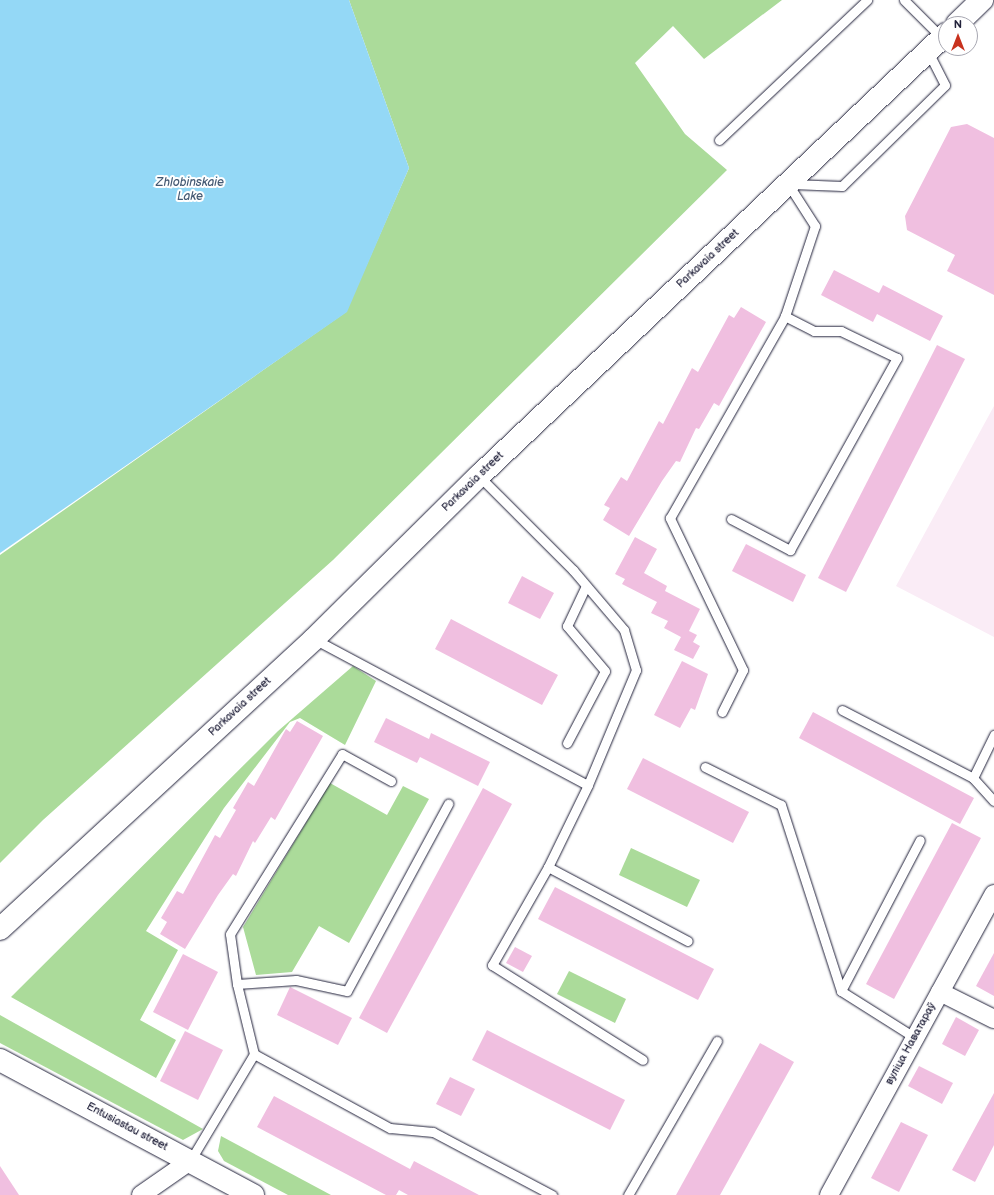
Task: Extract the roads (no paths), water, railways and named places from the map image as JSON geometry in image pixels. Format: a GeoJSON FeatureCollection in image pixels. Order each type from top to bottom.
{"type":"FeatureCollection","features":[{"type":"Feature","properties":{"kind":"main road","name":"Parkavaia street"},"geometry":{"type":"LineString","coordinates":[[965,16],[982,0]]}},
{"type":"Feature","properties":{"kind":"main road","name":"Parkavaia street"},"geometry":{"type":"LineString","coordinates":[[0,929],[314,639],[480,476],[938,42]]}},
{"type":"Feature","properties":{"kind":"main road","name":"Entusiastau street"},"geometry":{"type":"LineString","coordinates":[[0,1060],[253,1195]]}},
{"type":"Feature","properties":{"kind":"street","name":"вуліца Наватараў"},"geometry":{"type":"LineString","coordinates":[[829,1195],[914,1037],[994,894]]}},
{"type":"Feature","properties":{"kind":"street"},"geometry":{"type":"LineString","coordinates":[[940,992],[994,1019]]}},
{"type":"Feature","properties":{"kind":"street"},"geometry":{"type":"LineString","coordinates":[[141,1195],[190,1161]]}},
{"type":"Feature","properties":{"kind":"lane"},"geometry":{"type":"LineString","coordinates":[[719,140],[867,0]]}},
{"type":"Feature","properties":{"kind":"lane"},"geometry":{"type":"LineString","coordinates":[[904,0],[938,32]]}},
{"type":"Feature","properties":{"kind":"lane"},"geometry":{"type":"LineString","coordinates":[[788,184],[842,186],[945,86],[944,56]]}},
{"type":"Feature","properties":{"kind":"lane"},"geometry":{"type":"LineString","coordinates":[[722,712],[743,670],[670,518],[785,316],[815,226],[788,184]]}},
{"type":"Feature","properties":{"kind":"lane"},"geometry":{"type":"LineString","coordinates":[[731,519],[790,550],[897,358],[841,331],[814,331],[785,316]]}},
{"type":"Feature","properties":{"kind":"lane"},"geometry":{"type":"LineString","coordinates":[[480,476],[573,570],[585,588],[624,630],[636,670],[588,785],[548,867],[492,965],[642,1060]]}},
{"type":"Feature","properties":{"kind":"lane"},"geometry":{"type":"LineString","coordinates":[[567,743],[605,670],[567,626],[585,588]]}},
{"type":"Feature","properties":{"kind":"lane"},"geometry":{"type":"LineString","coordinates":[[314,639],[588,785]]}},
{"type":"Feature","properties":{"kind":"lane"},"geometry":{"type":"LineString","coordinates":[[842,710],[973,778],[994,801]]}},
{"type":"Feature","properties":{"kind":"lane"},"geometry":{"type":"LineString","coordinates":[[973,778],[994,735]]}},
{"type":"Feature","properties":{"kind":"lane"},"geometry":{"type":"LineString","coordinates":[[190,1161],[254,1054],[237,984],[230,934],[342,754],[392,781]]}},
{"type":"Feature","properties":{"kind":"lane"},"geometry":{"type":"LineString","coordinates":[[705,767],[781,805],[841,992],[914,1037]]}},
{"type":"Feature","properties":{"kind":"lane"},"geometry":{"type":"LineString","coordinates":[[237,984],[296,980],[346,991],[448,804]]}},
{"type":"Feature","properties":{"kind":"lane"},"geometry":{"type":"LineString","coordinates":[[841,992],[920,840]]}},
{"type":"Feature","properties":{"kind":"lane"},"geometry":{"type":"LineString","coordinates":[[548,867],[688,941]]}},
{"type":"Feature","properties":{"kind":"lane"},"geometry":{"type":"LineString","coordinates":[[628,1195],[717,1041]]}},
{"type":"Feature","properties":{"kind":"lane"},"geometry":{"type":"LineString","coordinates":[[254,1054],[390,1128],[433,1132],[552,1195]]}},
{"type":"Feature","properties":{"kind":"water","name":"Zhlobinskaie Lake"},"geometry":{"type":"Polygon","coordinates":[[[0,0],[349,0],[409,168],[347,312],[0,553],[0,0]]]}}]}
